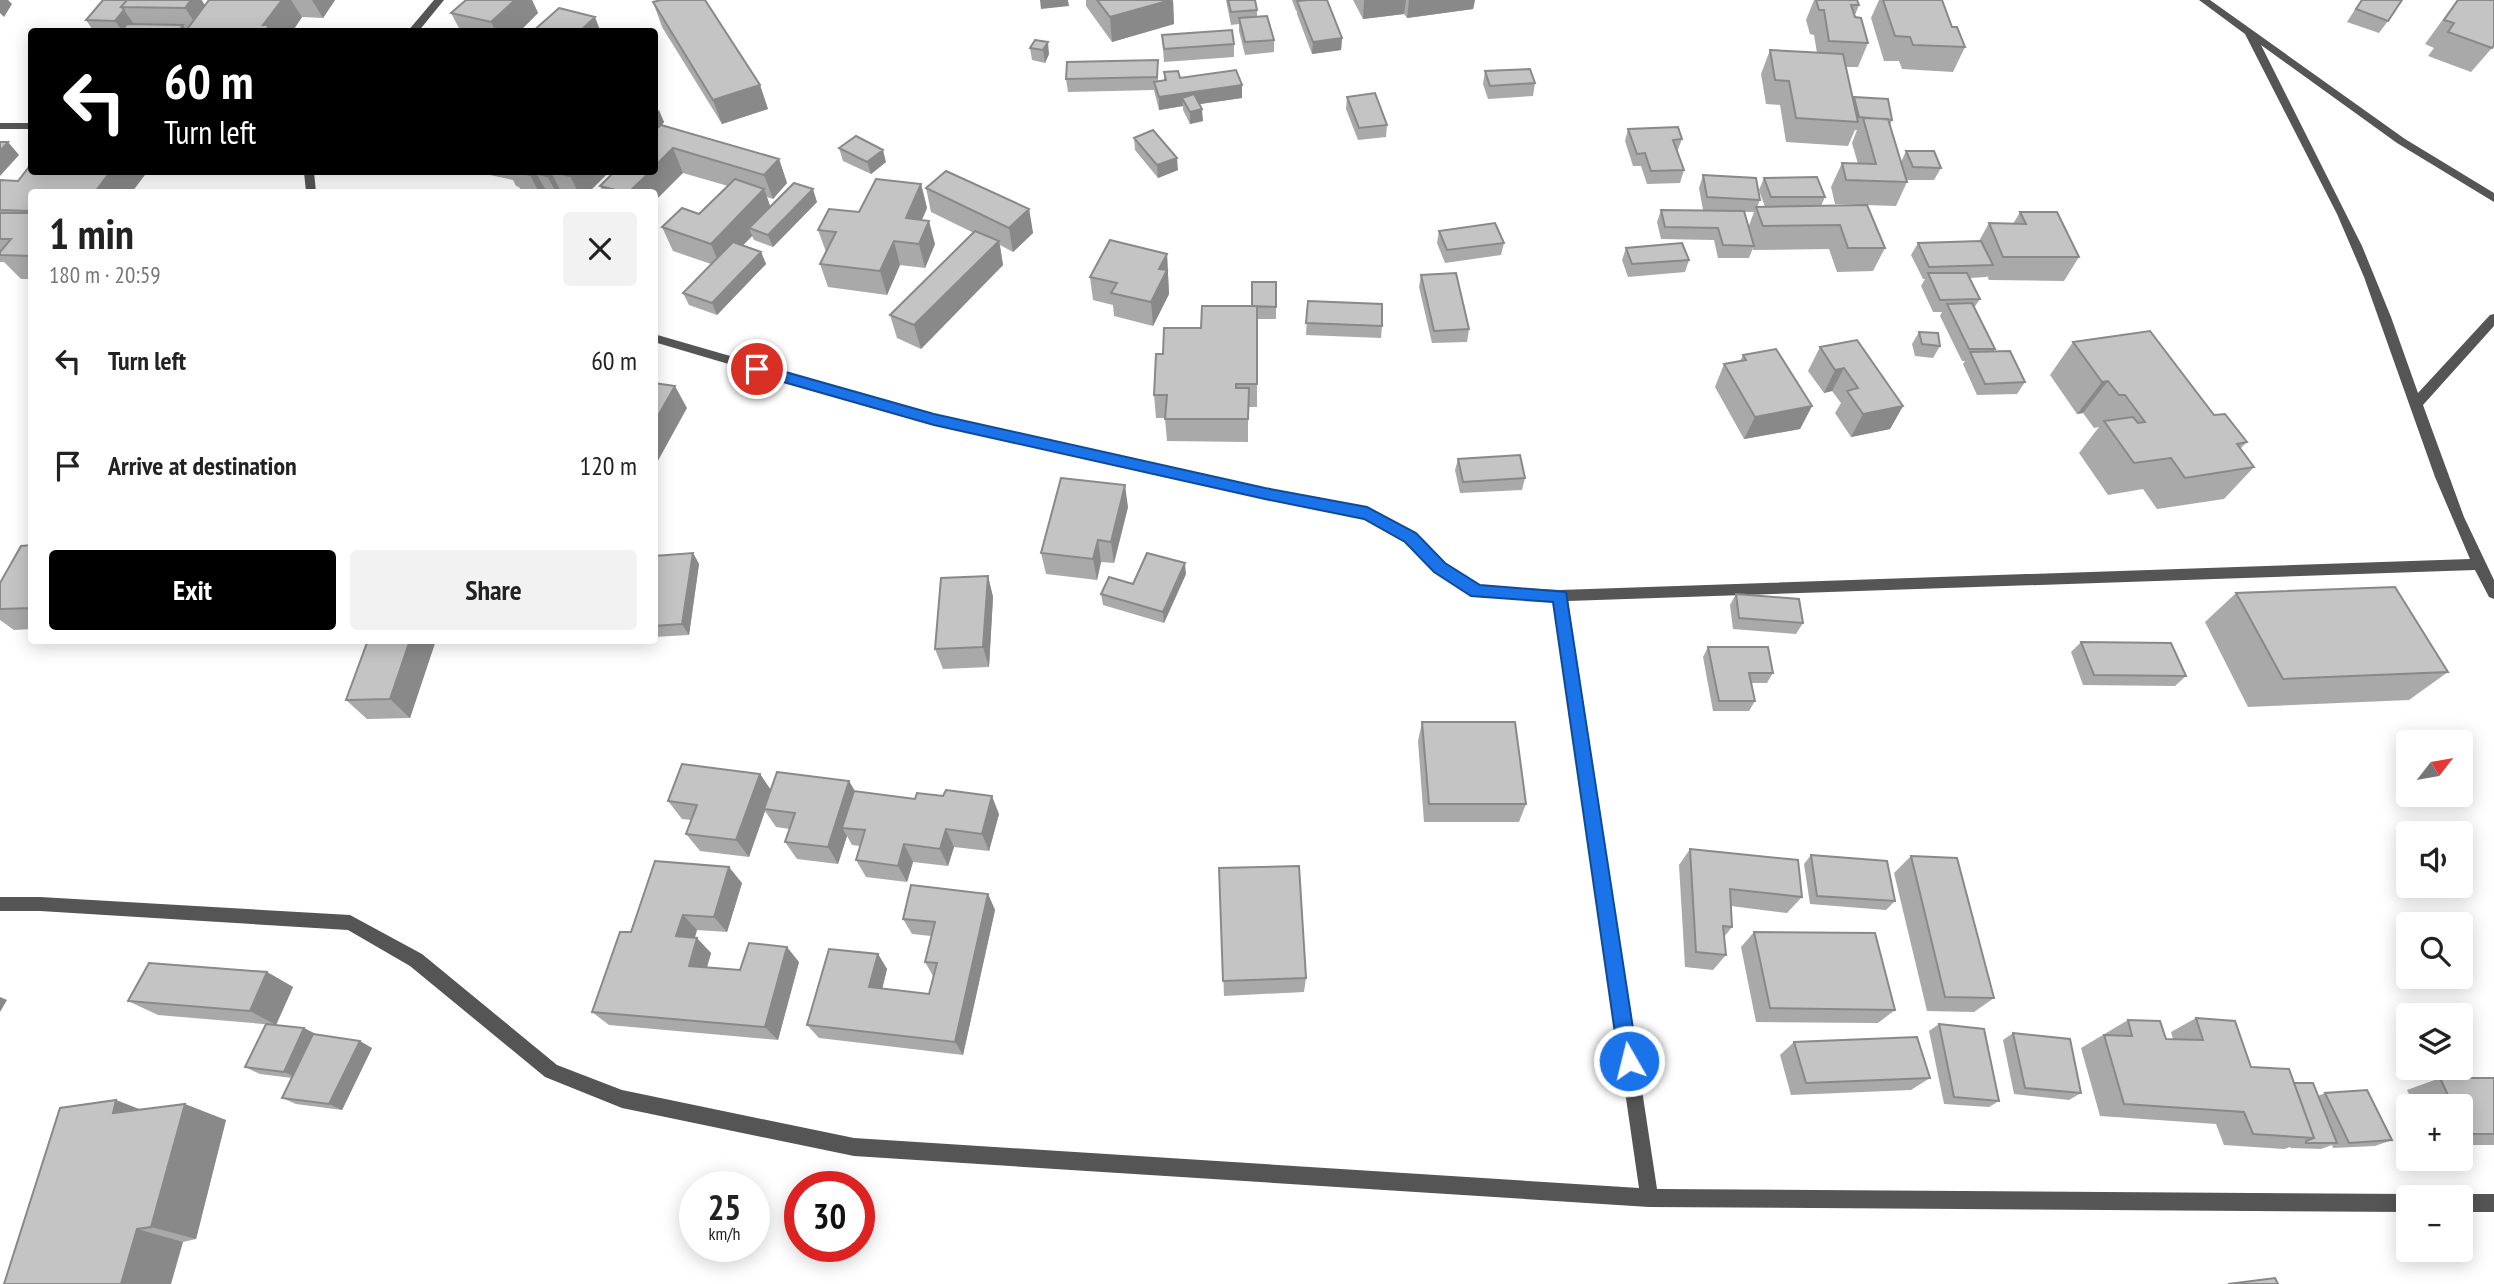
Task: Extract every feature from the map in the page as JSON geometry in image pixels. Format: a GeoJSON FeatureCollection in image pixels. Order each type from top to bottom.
{"type":"FeatureCollection","features":[{"type":"Feature","properties":{"kind":"street"},"geometry":{"type":"LineString","coordinates":[[415,28],[439,0]]}},
{"type":"Feature","properties":{"kind":"street"},"geometry":{"type":"LineString","coordinates":[[2204,0],[2401,141],[2494,198]]}},
{"type":"Feature","properties":{"kind":"street"},"geometry":{"type":"LineString","coordinates":[[2248,30],[2370,277],[2415,405],[2478,564],[2494,593]]}},
{"type":"Feature","properties":{"kind":"street"},"geometry":{"type":"LineString","coordinates":[[0,126],[28,126]]}},
{"type":"Feature","properties":{"kind":"street"},"geometry":{"type":"LineString","coordinates":[[2415,405],[2494,318]]}},
{"type":"Feature","properties":{"kind":"street"},"geometry":{"type":"LineString","coordinates":[[658,339],[934,420],[1265,494],[1367,513],[1411,538],[1440,567],[1477,591],[1560,596],[2478,564]]}},
{"type":"Feature","properties":{"kind":"street"},"geometry":{"type":"LineString","coordinates":[[1560,596],[1648,1198]]}},
{"type":"Feature","properties":{"kind":"street"},"geometry":{"type":"LineString","coordinates":[[0,904],[40,904],[350,923],[416,960],[551,1071],[622,1099],[854,1147],[1648,1198],[2396,1202]]}},
{"type":"Feature","properties":{"kind":"street"},"geometry":{"type":"LineString","coordinates":[[2473,1203],[2494,1203]]}},
{"type":"Feature","properties":{"kind":"building"},"geometry":{"type":"Polygon","coordinates":[[[103,0],[127,0],[121,7],[124,10],[115,21],[86,20],[103,0]]]}},
{"type":"Feature","properties":{"kind":"building"},"geometry":{"type":"Polygon","coordinates":[[[127,0],[191,0],[185,8],[121,7],[127,0]]]}},
{"type":"Feature","properties":{"kind":"building"},"geometry":{"type":"Polygon","coordinates":[[[209,0],[282,0],[263,25],[269,25],[267,28],[188,28],[209,0]]]}},
{"type":"Feature","properties":{"kind":"building"},"geometry":{"type":"Polygon","coordinates":[[[466,0],[515,0],[491,22],[451,13],[466,0]]]}},
{"type":"Feature","properties":{"kind":"building"},"geometry":{"type":"Polygon","coordinates":[[[705,0],[760,85],[713,100],[653,2],[705,0]]]}},
{"type":"Feature","properties":{"kind":"building"},"geometry":{"type":"Polygon","coordinates":[[[1097,0],[1171,0],[1110,17],[1097,0]]]}},
{"type":"Feature","properties":{"kind":"building"},"geometry":{"type":"Polygon","coordinates":[[[1228,0],[1255,0],[1257,10],[1231,12],[1228,0]]]}},
{"type":"Feature","properties":{"kind":"building"},"geometry":{"type":"Polygon","coordinates":[[[1327,0],[1342,38],[1313,42],[1297,1],[1327,0]]]}},
{"type":"Feature","properties":{"kind":"building"},"geometry":{"type":"Polygon","coordinates":[[[1816,0],[1857,0],[1859,5],[1851,5],[1855,17],[1861,18],[1868,43],[1829,41],[1824,10],[1819,10],[1816,0]]]}},
{"type":"Feature","properties":{"kind":"building"},"geometry":{"type":"Polygon","coordinates":[[[1883,0],[1942,0],[1952,27],[1957,27],[1965,47],[1913,45],[1910,37],[1895,36],[1883,0]]]}},
{"type":"Feature","properties":{"kind":"building"},"geometry":{"type":"Polygon","coordinates":[[[2362,0],[2402,0],[2388,21],[2356,9],[2362,0]]]}},
{"type":"Feature","properties":{"kind":"building"},"geometry":{"type":"Polygon","coordinates":[[[2458,0],[2494,0],[2492,48],[2448,32],[2454,23],[2444,20],[2458,0]]]}},
{"type":"Feature","properties":{"kind":"building"},"geometry":{"type":"Polygon","coordinates":[[[559,8],[595,17],[583,28],[536,28],[559,8]]]}},
{"type":"Feature","properties":{"kind":"building"},"geometry":{"type":"Polygon","coordinates":[[[1267,16],[1274,40],[1245,42],[1239,18],[1267,16]]]}},
{"type":"Feature","properties":{"kind":"building"},"geometry":{"type":"Polygon","coordinates":[[[127,24],[183,25],[181,28],[124,28],[127,24]]]}},
{"type":"Feature","properties":{"kind":"building"},"geometry":{"type":"Polygon","coordinates":[[[1232,30],[1234,44],[1164,49],[1162,35],[1232,30]]]}},
{"type":"Feature","properties":{"kind":"building"},"geometry":{"type":"Polygon","coordinates":[[[1035,40],[1048,42],[1043,50],[1030,48],[1035,40]]]}},
{"type":"Feature","properties":{"kind":"building"},"geometry":{"type":"Polygon","coordinates":[[[1770,50],[1843,54],[1858,122],[1796,118],[1789,81],[1775,80],[1770,50]]]}},
{"type":"Feature","properties":{"kind":"building"},"geometry":{"type":"Polygon","coordinates":[[[1158,60],[1157,77],[1066,79],[1067,62],[1158,60]]]}},
{"type":"Feature","properties":{"kind":"building"},"geometry":{"type":"Polygon","coordinates":[[[1530,69],[1535,83],[1490,86],[1485,71],[1530,69]]]}},
{"type":"Feature","properties":{"kind":"building"},"geometry":{"type":"Polygon","coordinates":[[[1236,70],[1242,85],[1159,97],[1154,82],[1166,80],[1164,72],[1178,71],[1180,78],[1236,70]]]}},
{"type":"Feature","properties":{"kind":"building"},"geometry":{"type":"Polygon","coordinates":[[[1375,93],[1387,125],[1359,128],[1347,97],[1375,93]]]}},
{"type":"Feature","properties":{"kind":"building"},"geometry":{"type":"Polygon","coordinates":[[[1194,94],[1202,109],[1190,112],[1182,98],[1194,94]]]}},
{"type":"Feature","properties":{"kind":"building"},"geometry":{"type":"Polygon","coordinates":[[[1854,97],[1888,99],[1892,120],[1859,117],[1854,97]]]}},
{"type":"Feature","properties":{"kind":"building"},"geometry":{"type":"Polygon","coordinates":[[[1863,118],[1888,119],[1907,182],[1846,180],[1842,163],[1876,164],[1863,118]]]}},
{"type":"Feature","properties":{"kind":"building"},"geometry":{"type":"Polygon","coordinates":[[[661,125],[779,159],[764,175],[673,148],[658,163],[658,128],[661,125]]]}},
{"type":"Feature","properties":{"kind":"building"},"geometry":{"type":"Polygon","coordinates":[[[1678,127],[1682,139],[1673,140],[1684,170],[1651,171],[1645,153],[1637,154],[1628,129],[1678,127]]]}},
{"type":"Feature","properties":{"kind":"building"},"geometry":{"type":"Polygon","coordinates":[[[1153,130],[1177,158],[1157,165],[1134,138],[1153,130]]]}},
{"type":"Feature","properties":{"kind":"building"},"geometry":{"type":"Polygon","coordinates":[[[856,136],[883,150],[867,162],[839,148],[856,136]]]}},
{"type":"Feature","properties":{"kind":"building"},"geometry":{"type":"Polygon","coordinates":[[[0,142],[8,142],[0,151],[0,142]]]}},
{"type":"Feature","properties":{"kind":"building"},"geometry":{"type":"Polygon","coordinates":[[[1906,151],[1934,151],[1941,168],[1913,167],[1906,151]]]}},
{"type":"Feature","properties":{"kind":"building"},"geometry":{"type":"Polygon","coordinates":[[[28,168],[28,175],[108,175],[97,189],[28,189],[28,211],[0,210],[0,180],[18,181],[28,168]]]}},
{"type":"Feature","properties":{"kind":"building"},"geometry":{"type":"Polygon","coordinates":[[[946,171],[1029,209],[1009,228],[926,188],[946,171]]]}},
{"type":"Feature","properties":{"kind":"building"},"geometry":{"type":"Polygon","coordinates":[[[611,175],[647,175],[632,189],[600,186],[611,175]]]}},
{"type":"Feature","properties":{"kind":"building"},"geometry":{"type":"Polygon","coordinates":[[[1703,175],[1756,178],[1760,200],[1707,197],[1703,175]]]}},
{"type":"Feature","properties":{"kind":"building"},"geometry":{"type":"Polygon","coordinates":[[[1817,177],[1825,197],[1771,197],[1764,178],[1817,177]]]}},
{"type":"Feature","properties":{"kind":"building"},"geometry":{"type":"Polygon","coordinates":[[[735,179],[764,189],[711,244],[662,227],[682,208],[699,214],[735,179]]]}},
{"type":"Feature","properties":{"kind":"building"},"geometry":{"type":"Polygon","coordinates":[[[876,179],[921,184],[906,218],[929,221],[919,244],[894,241],[880,271],[820,264],[836,232],[818,230],[829,209],[859,212],[876,179]]]}},
{"type":"Feature","properties":{"kind":"building"},"geometry":{"type":"Polygon","coordinates":[[[794,183],[813,189],[768,235],[749,228],[794,183]]]}},
{"type":"Feature","properties":{"kind":"building"},"geometry":{"type":"Polygon","coordinates":[[[1867,205],[1885,248],[1848,248],[1840,225],[1763,226],[1756,207],[1867,205]]]}},
{"type":"Feature","properties":{"kind":"building"},"geometry":{"type":"Polygon","coordinates":[[[1661,210],[1744,211],[1754,246],[1723,245],[1718,228],[1665,227],[1661,210]]]}},
{"type":"Feature","properties":{"kind":"building"},"geometry":{"type":"Polygon","coordinates":[[[2020,212],[2057,212],[2079,257],[2003,257],[1989,223],[2026,224],[2020,212]]]}},
{"type":"Feature","properties":{"kind":"building"},"geometry":{"type":"Polygon","coordinates":[[[0,213],[28,213],[28,256],[0,255],[11,239],[0,239],[0,213]]]}},
{"type":"Feature","properties":{"kind":"building"},"geometry":{"type":"Polygon","coordinates":[[[1495,223],[1504,243],[1447,250],[1439,231],[1495,223]]]}},
{"type":"Feature","properties":{"kind":"building"},"geometry":{"type":"Polygon","coordinates":[[[975,231],[999,241],[914,325],[890,315],[975,231]]]}},
{"type":"Feature","properties":{"kind":"building"},"geometry":{"type":"Polygon","coordinates":[[[1110,240],[1167,254],[1159,269],[1167,270],[1151,302],[1111,293],[1117,283],[1090,277],[1110,240]]]}},
{"type":"Feature","properties":{"kind":"building"},"geometry":{"type":"Polygon","coordinates":[[[1981,241],[1993,265],[1929,267],[1918,243],[1981,241]]]}},
{"type":"Feature","properties":{"kind":"building"},"geometry":{"type":"Polygon","coordinates":[[[733,242],[761,252],[712,303],[683,293],[733,242]]]}},
{"type":"Feature","properties":{"kind":"building"},"geometry":{"type":"Polygon","coordinates":[[[1682,243],[1689,260],[1632,264],[1626,248],[1682,243]]]}},
{"type":"Feature","properties":{"kind":"building"},"geometry":{"type":"Polygon","coordinates":[[[1456,273],[1469,329],[1434,331],[1421,275],[1456,273]]]}},
{"type":"Feature","properties":{"kind":"building"},"geometry":{"type":"Polygon","coordinates":[[[1928,273],[1967,273],[1980,299],[1940,300],[1928,273]]]}},
{"type":"Feature","properties":{"kind":"building"},"geometry":{"type":"Polygon","coordinates":[[[1252,282],[1276,282],[1276,307],[1252,306],[1252,282]]]}},
{"type":"Feature","properties":{"kind":"building"},"geometry":{"type":"Polygon","coordinates":[[[1308,301],[1382,304],[1382,326],[1306,323],[1308,301]]]}},
{"type":"Feature","properties":{"kind":"building"},"geometry":{"type":"Polygon","coordinates":[[[1972,303],[1995,349],[1969,349],[1947,304],[1972,303]]]}},
{"type":"Feature","properties":{"kind":"building"},"geometry":{"type":"Polygon","coordinates":[[[1202,306],[1257,306],[1257,384],[1236,384],[1236,388],[1249,388],[1248,419],[1165,419],[1167,395],[1154,395],[1156,354],[1163,354],[1164,328],[1201,328],[1202,306]]]}},
{"type":"Feature","properties":{"kind":"building"},"geometry":{"type":"Polygon","coordinates":[[[2150,331],[2214,415],[2225,414],[2247,442],[2237,444],[2254,467],[2185,478],[2171,458],[2134,463],[2104,421],[2133,417],[2138,423],[2145,422],[2125,395],[2119,395],[2108,381],[2102,382],[2073,342],[2150,331]]]}},
{"type":"Feature","properties":{"kind":"building"},"geometry":{"type":"Polygon","coordinates":[[[1919,332],[1938,333],[1940,346],[1922,344],[1919,332]]]}},
{"type":"Feature","properties":{"kind":"building"},"geometry":{"type":"Polygon","coordinates":[[[1857,340],[1903,406],[1863,414],[1847,391],[1858,388],[1844,368],[1835,370],[1820,347],[1857,340]]]}},
{"type":"Feature","properties":{"kind":"building"},"geometry":{"type":"Polygon","coordinates":[[[1776,349],[1812,406],[1755,417],[1724,364],[1746,360],[1743,355],[1776,349]]]}},
{"type":"Feature","properties":{"kind":"building"},"geometry":{"type":"Polygon","coordinates":[[[2010,351],[2025,382],[1985,384],[1970,352],[2010,351]]]}},
{"type":"Feature","properties":{"kind":"building"},"geometry":{"type":"Polygon","coordinates":[[[658,384],[675,386],[658,416],[658,384]]]}},
{"type":"Feature","properties":{"kind":"building"},"geometry":{"type":"Polygon","coordinates":[[[1520,455],[1525,478],[1463,482],[1458,459],[1520,455]]]}},
{"type":"Feature","properties":{"kind":"building"},"geometry":{"type":"Polygon","coordinates":[[[1061,478],[1125,485],[1111,542],[1098,540],[1093,559],[1041,553],[1061,478]]]}},
{"type":"Feature","properties":{"kind":"building"},"geometry":{"type":"Polygon","coordinates":[[[28,545],[28,608],[0,609],[0,583],[21,546],[28,545]]]}},
{"type":"Feature","properties":{"kind":"building"},"geometry":{"type":"Polygon","coordinates":[[[693,553],[682,624],[658,626],[658,556],[693,553]]]}},
{"type":"Feature","properties":{"kind":"building"},"geometry":{"type":"Polygon","coordinates":[[[1147,553],[1185,563],[1163,612],[1101,594],[1109,577],[1133,584],[1147,553]]]}},
{"type":"Feature","properties":{"kind":"building"},"geometry":{"type":"Polygon","coordinates":[[[988,576],[983,647],[935,649],[941,578],[988,576]]]}},
{"type":"Feature","properties":{"kind":"building"},"geometry":{"type":"Polygon","coordinates":[[[2395,587],[2448,672],[2283,679],[2236,593],[2395,587]]]}},
{"type":"Feature","properties":{"kind":"building"},"geometry":{"type":"Polygon","coordinates":[[[1736,594],[1799,599],[1803,623],[1739,618],[1736,594]]]}},
{"type":"Feature","properties":{"kind":"building"},"geometry":{"type":"Polygon","coordinates":[[[2081,642],[2171,643],[2186,676],[2094,675],[2081,642]]]}},
{"type":"Feature","properties":{"kind":"building"},"geometry":{"type":"Polygon","coordinates":[[[367,644],[409,644],[390,699],[346,700],[367,644]]]}},
{"type":"Feature","properties":{"kind":"building"},"geometry":{"type":"Polygon","coordinates":[[[1708,647],[1768,647],[1773,673],[1749,673],[1755,701],[1719,701],[1708,647]]]}},
{"type":"Feature","properties":{"kind":"building"},"geometry":{"type":"Polygon","coordinates":[[[1422,722],[1515,722],[1526,804],[1429,804],[1422,722]]]}},
{"type":"Feature","properties":{"kind":"building"},"geometry":{"type":"Polygon","coordinates":[[[682,764],[760,774],[736,840],[686,834],[697,805],[668,801],[682,764]]]}},
{"type":"Feature","properties":{"kind":"building"},"geometry":{"type":"Polygon","coordinates":[[[777,772],[849,781],[828,847],[785,842],[795,813],[764,809],[777,772]]]}},
{"type":"Feature","properties":{"kind":"building"},"geometry":{"type":"Polygon","coordinates":[[[946,790],[992,796],[982,834],[946,829],[940,849],[904,844],[898,866],[856,860],[865,830],[842,828],[854,791],[915,799],[917,793],[943,796],[946,790]]]}},
{"type":"Feature","properties":{"kind":"building"},"geometry":{"type":"Polygon","coordinates":[[[1690,849],[1798,860],[1802,897],[1730,889],[1732,927],[1723,926],[1726,955],[1696,952],[1690,849]]]}},
{"type":"Feature","properties":{"kind":"building"},"geometry":{"type":"Polygon","coordinates":[[[1811,855],[1887,861],[1895,901],[1817,896],[1811,855]]]}},
{"type":"Feature","properties":{"kind":"building"},"geometry":{"type":"Polygon","coordinates":[[[1911,856],[1957,858],[1994,998],[1945,997],[1911,856]]]}},
{"type":"Feature","properties":{"kind":"building"},"geometry":{"type":"Polygon","coordinates":[[[655,861],[729,867],[714,917],[683,915],[676,936],[697,938],[689,966],[740,970],[749,943],[787,947],[765,1027],[592,1012],[620,932],[631,932],[655,861]]]}},
{"type":"Feature","properties":{"kind":"building"},"geometry":{"type":"Polygon","coordinates":[[[1299,866],[1306,978],[1223,981],[1219,868],[1299,866]]]}},
{"type":"Feature","properties":{"kind":"building"},"geometry":{"type":"Polygon","coordinates":[[[911,885],[988,894],[955,1042],[807,1025],[829,949],[878,954],[869,987],[929,994],[937,963],[925,962],[935,922],[903,919],[911,885]]]}},
{"type":"Feature","properties":{"kind":"building"},"geometry":{"type":"Polygon","coordinates":[[[1754,932],[1875,933],[1895,1010],[1770,1008],[1754,932]]]}},
{"type":"Feature","properties":{"kind":"building"},"geometry":{"type":"Polygon","coordinates":[[[149,963],[267,972],[250,1011],[128,1001],[149,963]]]}},
{"type":"Feature","properties":{"kind":"building"},"geometry":{"type":"Polygon","coordinates":[[[2196,1018],[2235,1021],[2251,1067],[2289,1069],[2314,1138],[2253,1134],[2244,1112],[2124,1104],[2104,1035],[2132,1036],[2128,1020],[2160,1021],[2166,1039],[2203,1040],[2196,1018]]]}},
{"type":"Feature","properties":{"kind":"building"},"geometry":{"type":"Polygon","coordinates":[[[266,1024],[304,1028],[284,1072],[245,1067],[266,1024]]]}},
{"type":"Feature","properties":{"kind":"building"},"geometry":{"type":"Polygon","coordinates":[[[1939,1024],[1984,1029],[1999,1101],[1954,1097],[1939,1024]]]}},
{"type":"Feature","properties":{"kind":"building"},"geometry":{"type":"Polygon","coordinates":[[[2013,1033],[2070,1039],[2081,1093],[2025,1088],[2013,1033]]]}},
{"type":"Feature","properties":{"kind":"building"},"geometry":{"type":"Polygon","coordinates":[[[313,1034],[360,1041],[329,1104],[282,1098],[313,1034]]]}},
{"type":"Feature","properties":{"kind":"building"},"geometry":{"type":"Polygon","coordinates":[[[1917,1037],[1930,1078],[1806,1083],[1794,1042],[1917,1037]]]}},
{"type":"Feature","properties":{"kind":"building"},"geometry":{"type":"Polygon","coordinates":[[[2494,1078],[2494,1134],[2473,1134],[2473,1094],[2447,1094],[2441,1080],[2494,1078]]]}},
{"type":"Feature","properties":{"kind":"building"},"geometry":{"type":"Polygon","coordinates":[[[2294,1083],[2313,1083],[2337,1143],[2306,1143],[2314,1138],[2294,1083]]]}},
{"type":"Feature","properties":{"kind":"building"},"geometry":{"type":"Polygon","coordinates":[[[2367,1090],[2392,1140],[2349,1143],[2325,1093],[2367,1090]]]}},
{"type":"Feature","properties":{"kind":"building"},"geometry":{"type":"Polygon","coordinates":[[[116,1100],[113,1113],[185,1104],[151,1227],[137,1229],[121,1284],[4,1284],[60,1108],[116,1100]]]}},
{"type":"Feature","properties":{"kind":"building"},"geometry":{"type":"Polygon","coordinates":[[[2275,1278],[2278,1284],[2228,1284],[2275,1278]]]}},
{"type":"Feature","properties":{"kind":"route"},"geometry":{"type":"LineString","coordinates":[[757,369],[934,420],[1265,494],[1367,513],[1411,538],[1440,567],[1477,591],[1560,596],[1629,1061]]}}]}
